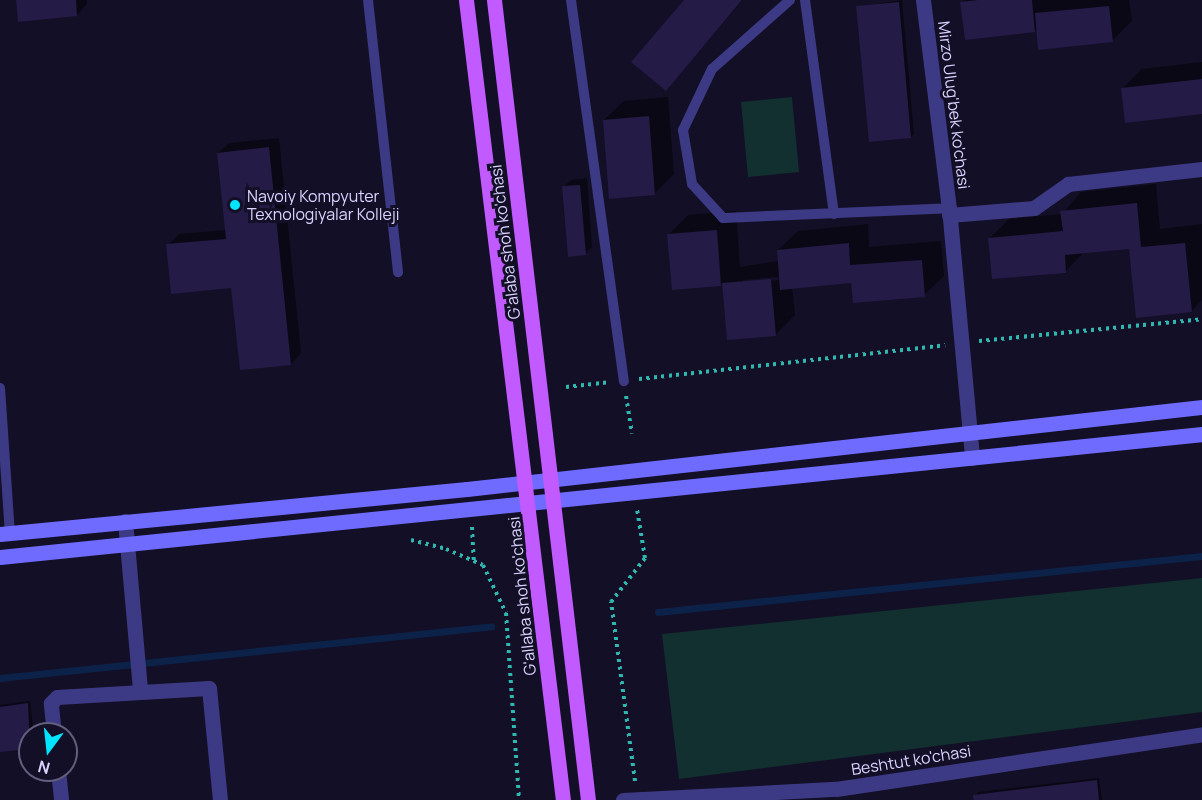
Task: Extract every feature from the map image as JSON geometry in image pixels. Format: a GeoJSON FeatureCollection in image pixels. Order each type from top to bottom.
{"type":"FeatureCollection","features":[{"type":"Feature","properties":{"kind":"main road","name":"G'alaba shoh ko'chasi"},"geometry":{"type":"LineString","coordinates":[[466,0],[513,389]]}},
{"type":"Feature","properties":{"kind":"main road","name":"G'alaba shoh ko'chasi"},"geometry":{"type":"LineString","coordinates":[[494,0],[553,479]]}},
{"type":"Feature","properties":{"kind":"main road","name":"G'allaba shoh ko'chasi"},"geometry":{"type":"LineString","coordinates":[[513,389],[530,504],[563,800]]}},
{"type":"Feature","properties":{"kind":"main road"},"geometry":{"type":"LineString","coordinates":[[5,533],[527,482],[1202,407]]}},
{"type":"Feature","properties":{"kind":"main road"},"geometry":{"type":"LineString","coordinates":[[0,557],[1202,434]]}},
{"type":"Feature","properties":{"kind":"main road"},"geometry":{"type":"LineString","coordinates":[[553,479],[588,800]]}},
{"type":"Feature","properties":{"kind":"street","name":"Mirzo Ulug'bek ko'chasi"},"geometry":{"type":"LineString","coordinates":[[923,0],[949,212],[972,459]]}},
{"type":"Feature","properties":{"kind":"street"},"geometry":{"type":"LineString","coordinates":[[949,212],[1034,208],[1068,184],[1202,169]]}},
{"type":"Feature","properties":{"kind":"street"},"geometry":{"type":"LineString","coordinates":[[125,521],[140,690]]}},
{"type":"Feature","properties":{"kind":"street"},"geometry":{"type":"LineString","coordinates":[[53,722],[51,703],[57,697],[140,690],[208,688],[220,800]]}},
{"type":"Feature","properties":{"kind":"street","name":"Beshtut ko'chasi"},"geometry":{"type":"LineString","coordinates":[[630,799],[836,789],[1202,734]]}},
{"type":"Feature","properties":{"kind":"street"},"geometry":{"type":"LineString","coordinates":[[59,782],[61,800]]}},
{"type":"Feature","properties":{"kind":"lane"},"geometry":{"type":"LineString","coordinates":[[368,0],[398,272]]}},
{"type":"Feature","properties":{"kind":"lane"},"geometry":{"type":"LineString","coordinates":[[571,0],[624,381]]}},
{"type":"Feature","properties":{"kind":"lane"},"geometry":{"type":"LineString","coordinates":[[790,0],[712,69],[682,130],[692,184],[723,218],[834,213],[949,212]]}},
{"type":"Feature","properties":{"kind":"lane"},"geometry":{"type":"LineString","coordinates":[[805,0],[834,213]]}},
{"type":"Feature","properties":{"kind":"lane"},"geometry":{"type":"LineString","coordinates":[[0,388],[5,533]]}},
{"type":"Feature","properties":{"kind":"path"},"geometry":{"type":"LineString","coordinates":[[566,387],[1202,319]]}},
{"type":"Feature","properties":{"kind":"path"},"geometry":{"type":"LineString","coordinates":[[624,381],[632,434]]}},
{"type":"Feature","properties":{"kind":"path"},"geometry":{"type":"LineString","coordinates":[[630,799],[611,602],[645,558],[637,509]]}},
{"type":"Feature","properties":{"kind":"path"},"geometry":{"type":"LineString","coordinates":[[472,527],[474,561]]}},
{"type":"Feature","properties":{"kind":"path"},"geometry":{"type":"LineString","coordinates":[[411,540],[446,549],[483,565],[506,613],[519,800]]}},
{"type":"Feature","properties":{"kind":"green space"},"geometry":{"type":"Polygon","coordinates":[[[792,97],[799,172],[748,177],[741,102],[792,97]]]}},
{"type":"Feature","properties":{"kind":"green space"},"geometry":{"type":"Polygon","coordinates":[[[1202,578],[1202,712],[679,779],[662,634],[1202,578]]]}},
{"type":"Feature","properties":{"kind":"building"},"geometry":{"type":"Polygon","coordinates":[[[16,0],[76,0],[77,16],[18,22],[16,0]]]}},
{"type":"Feature","properties":{"kind":"building"},"geometry":{"type":"Polygon","coordinates":[[[684,0],[742,0],[666,91],[631,62],[684,0]]]}},
{"type":"Feature","properties":{"kind":"building"},"geometry":{"type":"Polygon","coordinates":[[[1032,0],[1035,32],[965,40],[960,2],[1032,0]]]}},
{"type":"Feature","properties":{"kind":"building"},"geometry":{"type":"Polygon","coordinates":[[[899,2],[911,138],[869,142],[856,6],[899,2]]]}},
{"type":"Feature","properties":{"kind":"building"},"geometry":{"type":"Polygon","coordinates":[[[1109,6],[1113,42],[1038,50],[1035,13],[1109,6]]]}},
{"type":"Feature","properties":{"kind":"building"},"geometry":{"type":"Polygon","coordinates":[[[1202,79],[1202,114],[1125,123],[1121,88],[1202,79]]]}},
{"type":"Feature","properties":{"kind":"building"},"geometry":{"type":"Polygon","coordinates":[[[649,116],[655,195],[609,199],[603,120],[649,116]]]}},
{"type":"Feature","properties":{"kind":"building"},"geometry":{"type":"Polygon","coordinates":[[[269,147],[291,365],[240,370],[231,288],[171,294],[166,244],[226,239],[217,153],[269,147]]]}},
{"type":"Feature","properties":{"kind":"building"},"geometry":{"type":"Polygon","coordinates":[[[580,185],[586,255],[568,257],[562,186],[580,185]]]}},
{"type":"Feature","properties":{"kind":"building"},"geometry":{"type":"Polygon","coordinates":[[[1137,203],[1141,247],[1185,243],[1192,312],[1136,318],[1129,249],[1065,255],[1066,273],[992,279],[988,238],[1063,231],[1060,211],[1137,203]]]}},
{"type":"Feature","properties":{"kind":"building"},"geometry":{"type":"Polygon","coordinates":[[[717,230],[721,286],[672,290],[667,234],[717,230]]]}},
{"type":"Feature","properties":{"kind":"building"},"geometry":{"type":"Polygon","coordinates":[[[849,243],[850,265],[922,260],[925,297],[853,303],[851,283],[780,290],[777,250],[849,243]]]}},
{"type":"Feature","properties":{"kind":"building"},"geometry":{"type":"Polygon","coordinates":[[[771,279],[776,336],[727,340],[722,283],[771,279]]]}},
{"type":"Feature","properties":{"kind":"building"},"geometry":{"type":"Polygon","coordinates":[[[28,703],[29,722],[18,722],[18,750],[0,752],[0,707],[28,703]]]}},
{"type":"Feature","properties":{"kind":"building"},"geometry":{"type":"Polygon","coordinates":[[[1097,780],[1099,800],[974,800],[973,795],[1097,780]]]}},
{"type":"Feature","properties":{"kind":"waterway"},"geometry":{"type":"LineString","coordinates":[[658,612],[1202,556]]}},
{"type":"Feature","properties":{"kind":"waterway"},"geometry":{"type":"LineString","coordinates":[[0,678],[491,626]]}},
{"type":"Feature","properties":{"kind":"place","name":"Navoiy Kompyuter Texnologiyalar Kolleji"},"geometry":{"type":"Point","coordinates":[235,205]}}]}
